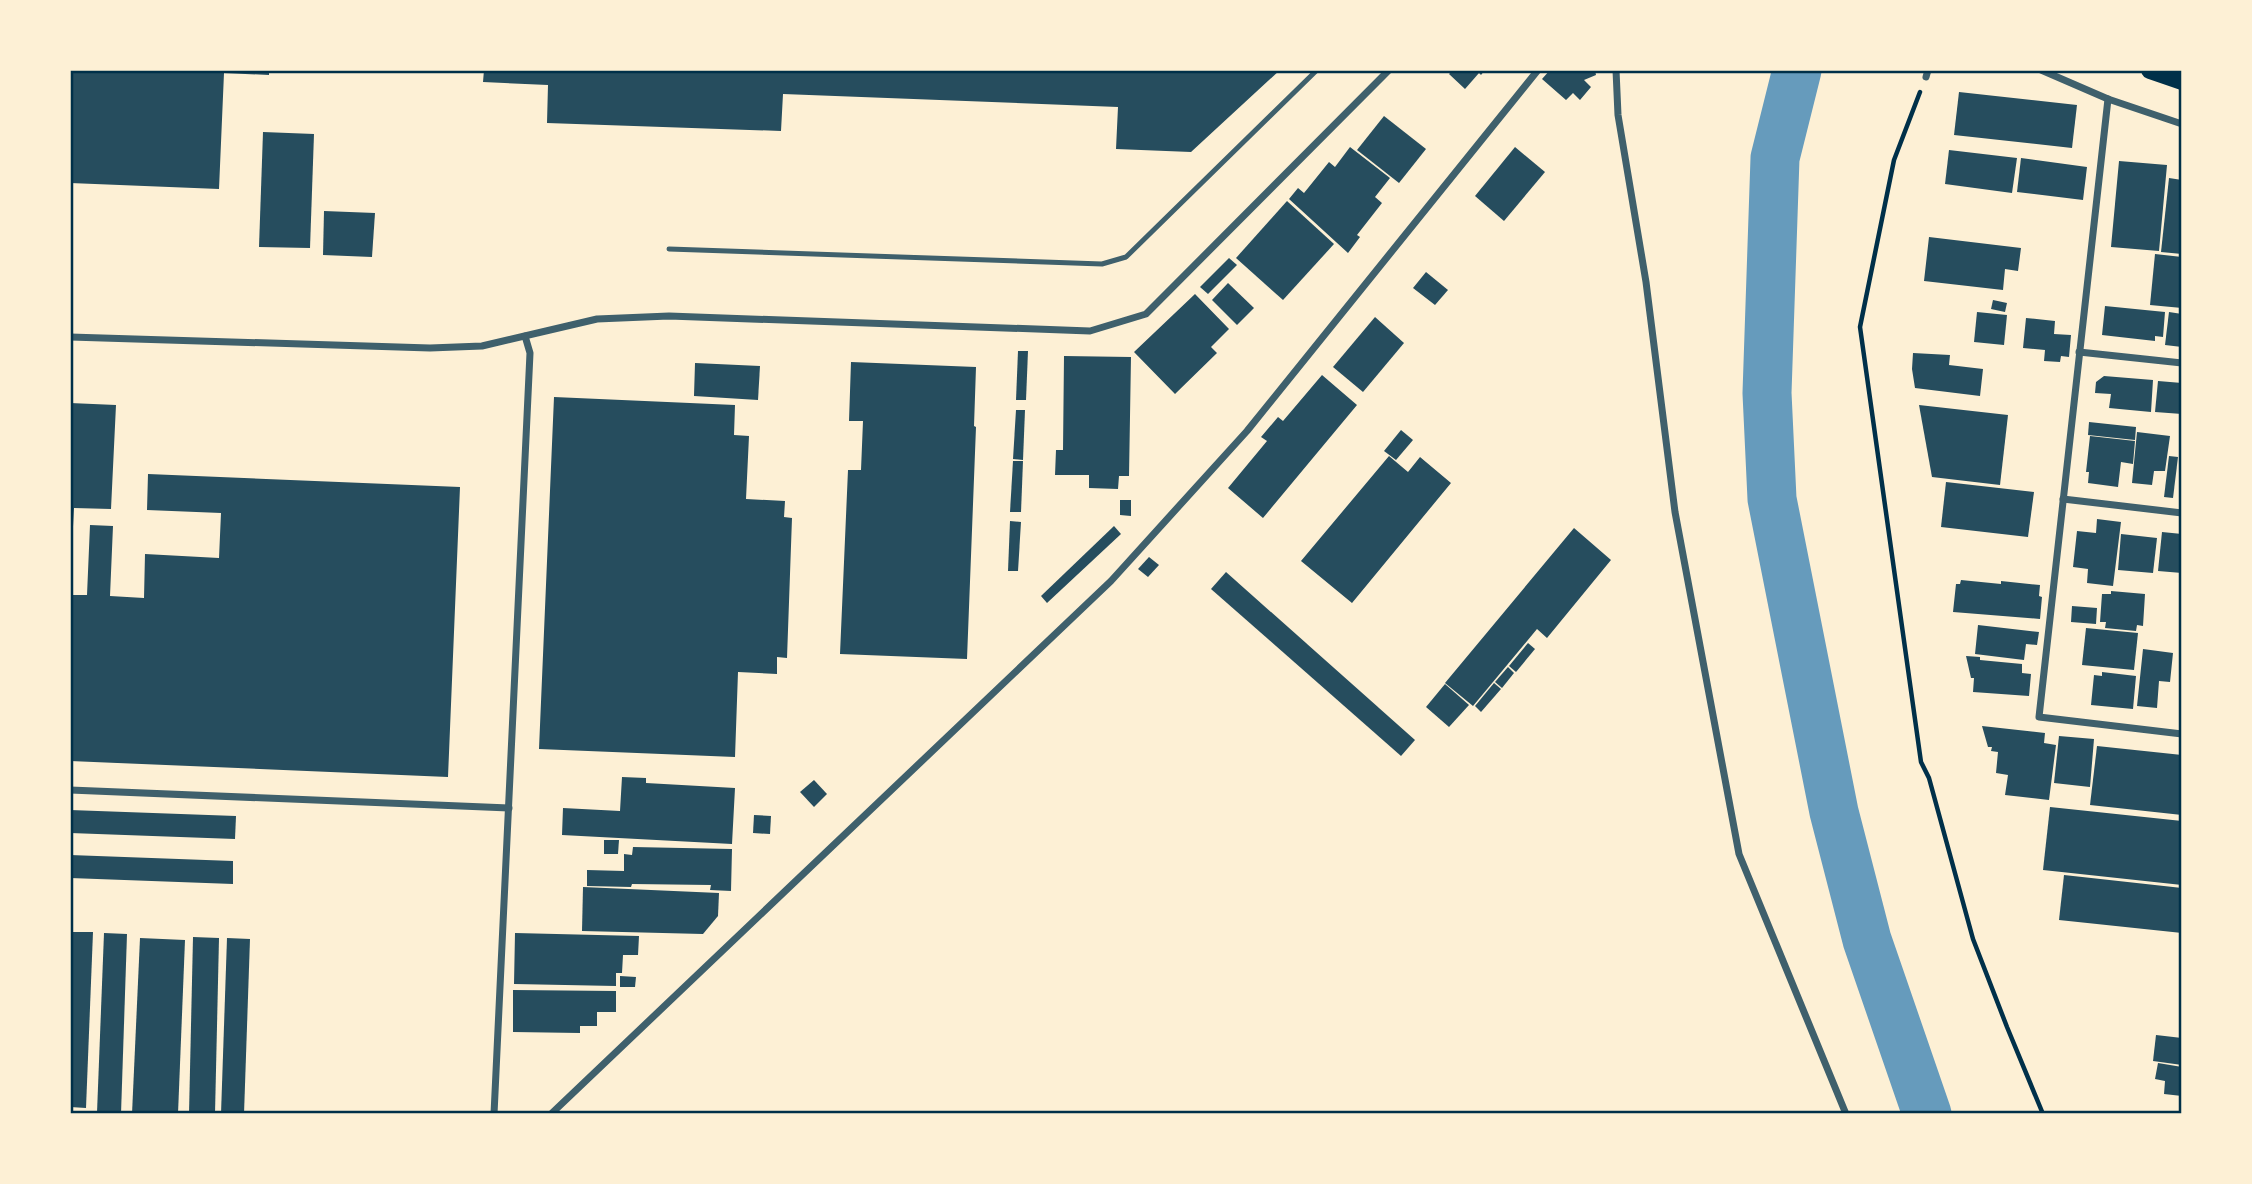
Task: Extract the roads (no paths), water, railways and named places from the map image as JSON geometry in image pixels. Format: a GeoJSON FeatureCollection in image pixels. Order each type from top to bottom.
{"type":"FeatureCollection","features":[{"type":"Feature","properties":{"kind":"main road"},"geometry":{"type":"LineString","coordinates":[[2150,70],[2182,81]]}},
{"type":"Feature","properties":{"kind":"street"},"geometry":{"type":"LineString","coordinates":[[70,337],[430,348],[482,346],[597,319],[668,316],[1090,331],[1146,314],[1389,70]]}},
{"type":"Feature","properties":{"kind":"street"},"geometry":{"type":"LineString","coordinates":[[551,1114],[1111,581],[1247,431],[1538,70]]}},
{"type":"Feature","properties":{"kind":"street"},"geometry":{"type":"LineString","coordinates":[[1616,70],[1618,115],[1646,282],[1675,512],[1740,854],[1846,1114]]}},
{"type":"Feature","properties":{"kind":"street"},"geometry":{"type":"LineString","coordinates":[[2041,70],[2108,99],[2182,124]]}},
{"type":"Feature","properties":{"kind":"street"},"geometry":{"type":"LineString","coordinates":[[2108,99],[2039,717],[2182,734]]}},
{"type":"Feature","properties":{"kind":"street"},"geometry":{"type":"LineString","coordinates":[[495,1114],[530,354],[525,336]]}},
{"type":"Feature","properties":{"kind":"street"},"geometry":{"type":"LineString","coordinates":[[2079,352],[2182,363]]}},
{"type":"Feature","properties":{"kind":"street"},"geometry":{"type":"LineString","coordinates":[[2063,499],[2182,513]]}},
{"type":"Feature","properties":{"kind":"street"},"geometry":{"type":"LineString","coordinates":[[70,790],[509,808]]}},
{"type":"Feature","properties":{"kind":"lane"},"geometry":{"type":"LineString","coordinates":[[669,249],[1102,264],[1126,257],[1317,70]]}},
{"type":"Feature","properties":{"kind":"waterway"},"geometry":{"type":"LineString","coordinates":[[1797,70],[1775,158],[1767,393],[1772,499],[1834,812],[1867,940],[1927,1114]]}}]}
